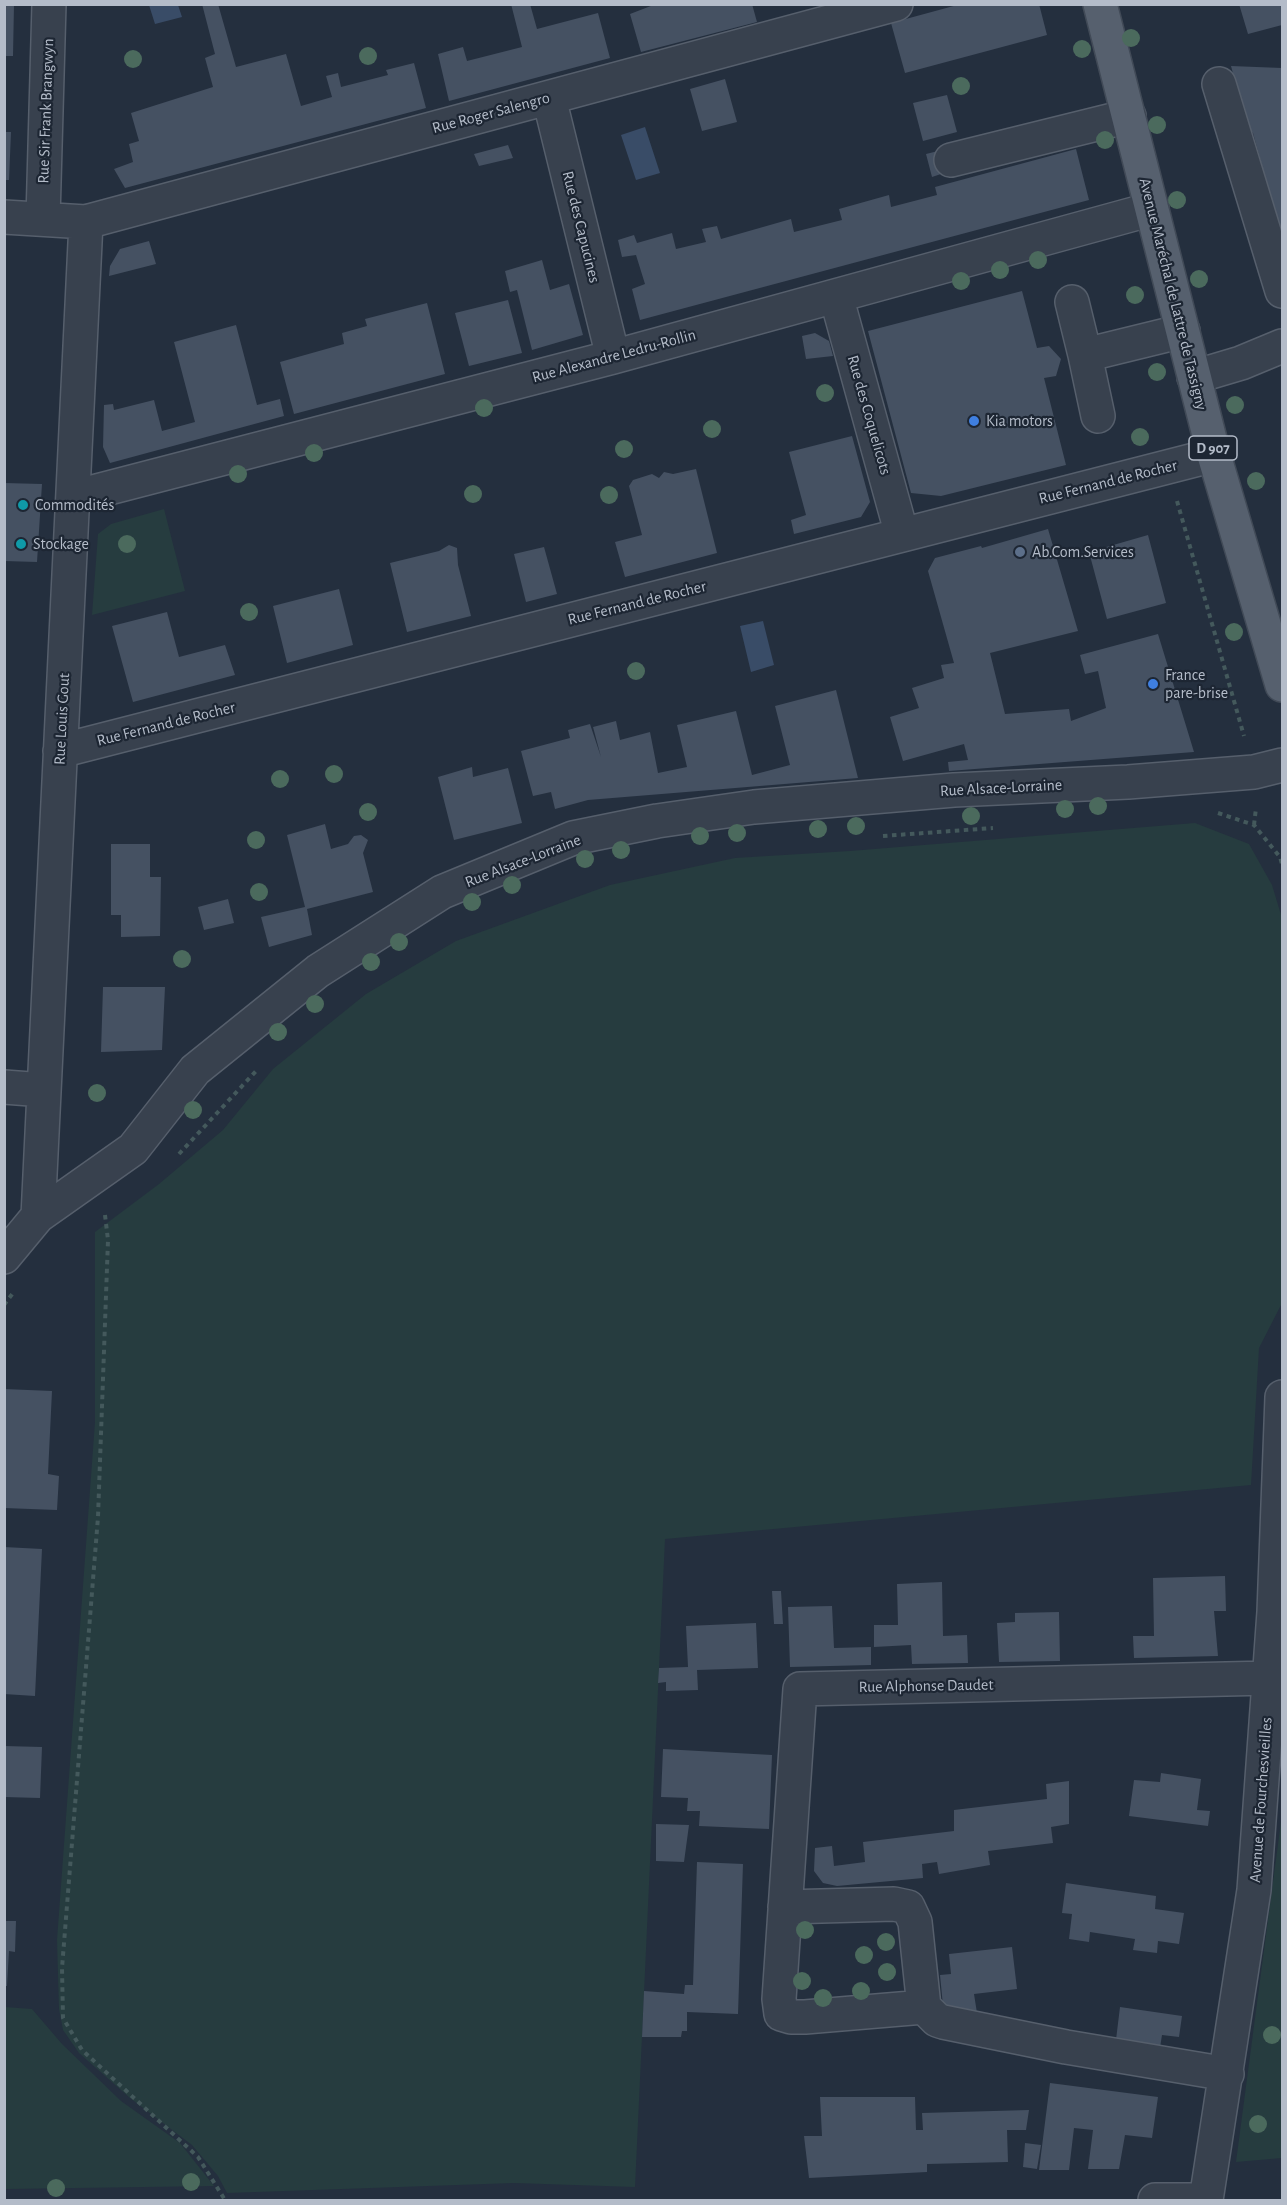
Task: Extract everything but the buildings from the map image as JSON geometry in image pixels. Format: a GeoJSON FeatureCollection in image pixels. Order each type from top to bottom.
{"type":"FeatureCollection","features":[{"type":"Feature","properties":{"kind":"main road","name":"Avenue Maréchal de Lattre de Tassigny"},"geometry":{"type":"LineString","coordinates":[[1100,4],[1214,456],[1282,685]]}},
{"type":"Feature","properties":{"kind":"street","name":"Rue Sir Frank Brangwyn"},"geometry":{"type":"LineString","coordinates":[[43,218],[50,4]]}},
{"type":"Feature","properties":{"kind":"street","name":"Rue Roger Salengro"},"geometry":{"type":"LineString","coordinates":[[86,222],[896,4]]}},
{"type":"Feature","properties":{"kind":"street"},"geometry":{"type":"LineString","coordinates":[[1219,84],[1282,291]]}},
{"type":"Feature","properties":{"kind":"street","name":"Rue des Capucines"},"geometry":{"type":"LineString","coordinates":[[549,98],[613,357]]}},
{"type":"Feature","properties":{"kind":"street"},"geometry":{"type":"LineString","coordinates":[[951,160],[1129,116]]}},
{"type":"Feature","properties":{"kind":"street","name":"Rue Alexandre Ledru-Rollin"},"geometry":{"type":"LineString","coordinates":[[74,497],[613,357],[1152,209]]}},
{"type":"Feature","properties":{"kind":"street"},"geometry":{"type":"LineString","coordinates":[[4,217],[86,222]]}},
{"type":"Feature","properties":{"kind":"street","name":"Rue Louis Gout"},"geometry":{"type":"LineString","coordinates":[[38,1216],[86,222]]}},
{"type":"Feature","properties":{"kind":"street","name":"Rue des Coquelicots"},"geometry":{"type":"LineString","coordinates":[[836,296],[902,535]]}},
{"type":"Feature","properties":{"kind":"street"},"geometry":{"type":"LineString","coordinates":[[1072,302],[1098,417]]}},
{"type":"Feature","properties":{"kind":"street"},"geometry":{"type":"LineString","coordinates":[[1085,355],[1183,331]]}},
{"type":"Feature","properties":{"kind":"street"},"geometry":{"type":"LineString","coordinates":[[1194,377],[1241,363],[1282,346]]}},
{"type":"Feature","properties":{"kind":"street","name":"Rue Fernand de Rocher"},"geometry":{"type":"LineString","coordinates":[[60,751],[1214,456]]}},
{"type":"Feature","properties":{"kind":"street","name":"Rue Alsace-Lorraine"},"geometry":{"type":"LineString","coordinates":[[4,1257],[38,1216],[132,1149],[195,1070],[318,971],[442,892],[573,838],[657,821],[754,807],[954,790],[1254,772],[1282,765]]}},
{"type":"Feature","properties":{"kind":"street"},"geometry":{"type":"LineString","coordinates":[[4,1087],[44,1090]]}},
{"type":"Feature","properties":{"kind":"street","name":"Avenue de Fourchesvieilles"},"geometry":{"type":"LineString","coordinates":[[1206,2200],[1254,1890],[1269,1678],[1282,1397]]}},
{"type":"Feature","properties":{"kind":"street","name":"Rue Alphonse Daudet"},"geometry":{"type":"LineString","coordinates":[[1227,2074],[934,2015],[791,2017],[781,2014],[778,1999],[800,1689],[1269,1678]]}},
{"type":"Feature","properties":{"kind":"street"},"geometry":{"type":"LineString","coordinates":[[785,1907],[894,1904],[908,1907],[915,1922],[934,2015]]}},
{"type":"Feature","properties":{"kind":"street"},"geometry":{"type":"LineString","coordinates":[[1155,2200],[1206,2200]]}},
{"type":"Feature","properties":{"kind":"path"},"geometry":{"type":"LineString","coordinates":[[1174,491],[1244,738]]}},
{"type":"Feature","properties":{"kind":"path"},"geometry":{"type":"LineString","coordinates":[[1215,812],[1254,825],[1282,864]]}},
{"type":"Feature","properties":{"kind":"path"},"geometry":{"type":"LineString","coordinates":[[873,837],[1002,827]]}},
{"type":"Feature","properties":{"kind":"path"},"geometry":{"type":"LineString","coordinates":[[176,1156],[264,1063]]}},
{"type":"Feature","properties":{"kind":"path"},"geometry":{"type":"LineString","coordinates":[[104,1206],[108,1240],[98,1505],[62,1968],[63,2018],[82,2050],[198,2157],[225,2200]]}},
{"type":"Feature","properties":{"kind":"green space"},"geometry":{"type":"Polygon","coordinates":[[[164,509],[185,591],[92,615],[98,534],[111,524],[164,509]]]}},
{"type":"Feature","properties":{"kind":"green space"},"geometry":{"type":"Polygon","coordinates":[[[1195,823],[1249,844],[1272,885],[1282,918],[1282,1303],[1259,1348],[1251,1485],[665,1539],[635,2187],[514,2183],[227,2193],[218,2176],[192,2145],[130,2098],[79,2053],[63,2030],[59,2009],[57,1940],[95,1422],[95,1232],[159,1184],[223,1130],[273,1069],[366,994],[456,941],[610,885],[735,858],[1195,823]]]}},
{"type":"Feature","properties":{"kind":"green space"},"geometry":{"type":"Polygon","coordinates":[[[1282,1814],[1282,2158],[1236,2162],[1282,1814]]]}},
{"type":"Feature","properties":{"kind":"green space"},"geometry":{"type":"Polygon","coordinates":[[[5,2007],[32,2009],[62,2044],[121,2101],[180,2143],[214,2186],[5,2189],[5,2007]]]}},
{"type":"Feature","properties":{"kind":"water"},"geometry":{"type":"Polygon","coordinates":[[[149,5],[178,5],[182,17],[155,24],[149,5]]]}},
{"type":"Feature","properties":{"kind":"water"},"geometry":{"type":"Polygon","coordinates":[[[645,127],[660,173],[636,180],[621,135],[645,127]]]}},
{"type":"Feature","properties":{"kind":"water"},"geometry":{"type":"Polygon","coordinates":[[[763,621],[774,665],[751,672],[740,626],[763,621]]]}},
{"type":"Feature","properties":{"kind":"place","name":"Kia motors"},"geometry":{"type":"Point","coordinates":[974,421]}},
{"type":"Feature","properties":{"kind":"place","name":"Commodités"},"geometry":{"type":"Point","coordinates":[23,505]}},
{"type":"Feature","properties":{"kind":"place","name":"Stockage"},"geometry":{"type":"Point","coordinates":[21,544]}},
{"type":"Feature","properties":{"kind":"place","name":"Ab.Com.Services"},"geometry":{"type":"Point","coordinates":[1020,552]}},
{"type":"Feature","properties":{"kind":"place","name":"France pare-brise"},"geometry":{"type":"Point","coordinates":[1153,684]}}]}
